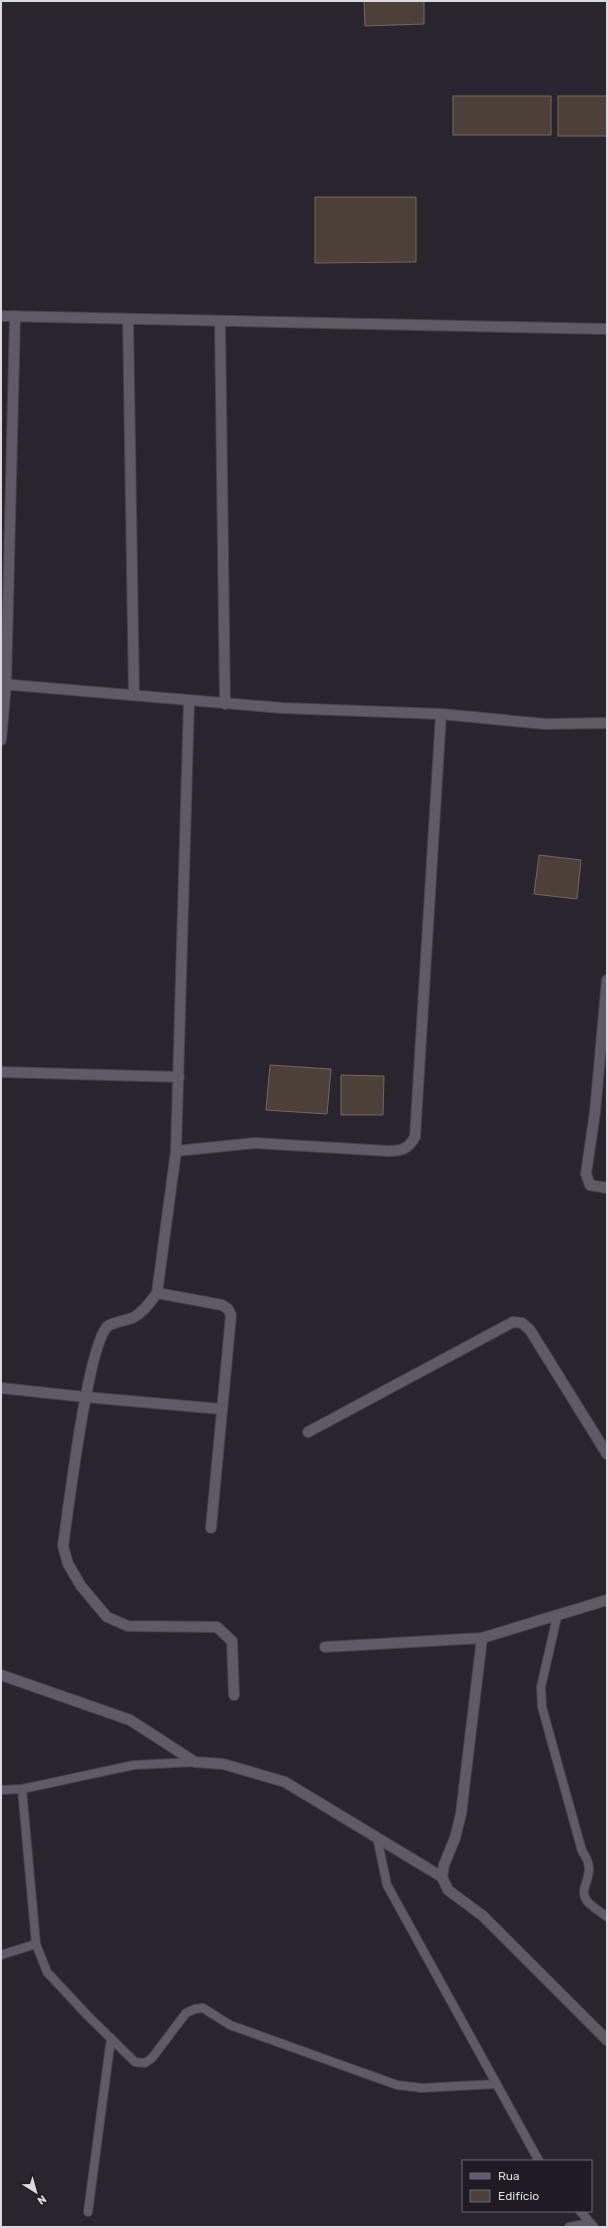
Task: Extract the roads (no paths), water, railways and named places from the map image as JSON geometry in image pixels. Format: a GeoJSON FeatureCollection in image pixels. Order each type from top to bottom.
{"type":"FeatureCollection","features":[{"type":"Feature","properties":{"kind":"street"},"geometry":{"type":"LineString","coordinates":[[1,316],[607,329]]}},
{"type":"Feature","properties":{"kind":"street"},"geometry":{"type":"LineString","coordinates":[[1,740],[15,316]]}},
{"type":"Feature","properties":{"kind":"street"},"geometry":{"type":"LineString","coordinates":[[128,319],[134,695]]}},
{"type":"Feature","properties":{"kind":"street"},"geometry":{"type":"LineString","coordinates":[[220,321],[225,704]]}},
{"type":"Feature","properties":{"kind":"street"},"geometry":{"type":"LineString","coordinates":[[4,684],[282,708],[441,714],[545,724],[607,724]]}},
{"type":"Feature","properties":{"kind":"street"},"geometry":{"type":"LineString","coordinates":[[190,701],[176,1152],[157,1293],[147,1306],[134,1317],[108,1326],[102,1336],[85,1397],[62,1546],[68,1564],[81,1586],[107,1617],[128,1626],[217,1627],[226,1634],[232,1641],[234,1695]]}},
{"type":"Feature","properties":{"kind":"street"},"geometry":{"type":"LineString","coordinates":[[176,1152],[255,1143],[400,1151],[410,1146],[415,1137],[441,714]]}},
{"type":"Feature","properties":{"kind":"street"},"geometry":{"type":"LineString","coordinates":[[607,980],[595,1112],[586,1174],[590,1185],[607,1188]]}},
{"type":"Feature","properties":{"kind":"street"},"geometry":{"type":"LineString","coordinates":[[1,1072],[179,1077]]}},
{"type":"Feature","properties":{"kind":"street"},"geometry":{"type":"LineString","coordinates":[[157,1293],[222,1305],[228,1309],[231,1315],[211,1528]]}},
{"type":"Feature","properties":{"kind":"street"},"geometry":{"type":"LineString","coordinates":[[308,1432],[513,1322],[522,1323],[530,1330],[607,1454]]}},
{"type":"Feature","properties":{"kind":"street"},"geometry":{"type":"LineString","coordinates":[[1,1388],[221,1409]]}},
{"type":"Feature","properties":{"kind":"street"},"geometry":{"type":"LineString","coordinates":[[325,1647],[482,1638],[557,1617],[607,1600]]}},
{"type":"Feature","properties":{"kind":"street"},"geometry":{"type":"LineString","coordinates":[[442,1877],[444,1865],[455,1838],[460,1814],[482,1638]]}},
{"type":"Feature","properties":{"kind":"street"},"geometry":{"type":"LineString","coordinates":[[1,1675],[130,1720],[195,1762],[223,1764],[285,1782],[377,1837],[442,1877],[448,1890],[483,1916],[607,2040]]}},
{"type":"Feature","properties":{"kind":"lane"},"geometry":{"type":"LineString","coordinates":[[557,1617],[541,1687],[542,1707],[582,1851],[588,1859],[591,1870],[584,1894],[587,1901],[607,1917]]}},
{"type":"Feature","properties":{"kind":"lane"},"geometry":{"type":"LineString","coordinates":[[1,1790],[22,1789],[134,1765],[195,1762]]}},
{"type":"Feature","properties":{"kind":"lane"},"geometry":{"type":"LineString","coordinates":[[22,1789],[36,1944],[47,1972],[135,2062],[145,2063],[152,2058],[186,2013],[195,2008],[203,2008],[230,2025],[398,2085],[422,2088],[496,2084]]}},
{"type":"Feature","properties":{"kind":"lane"},"geometry":{"type":"LineString","coordinates":[[377,1837],[387,1885],[538,2160]]}},
{"type":"Feature","properties":{"kind":"lane"},"geometry":{"type":"LineString","coordinates":[[1,1955],[36,1944]]}},
{"type":"Feature","properties":{"kind":"lane"},"geometry":{"type":"LineString","coordinates":[[88,2212],[111,2038]]}},
{"type":"Feature","properties":{"kind":"lane"},"geometry":{"type":"LineString","coordinates":[[581,2212],[592,2225]]}},
{"type":"Feature","properties":{"kind":"lane"},"geometry":{"type":"LineString","coordinates":[[569,2227],[592,2225]]}}]}
